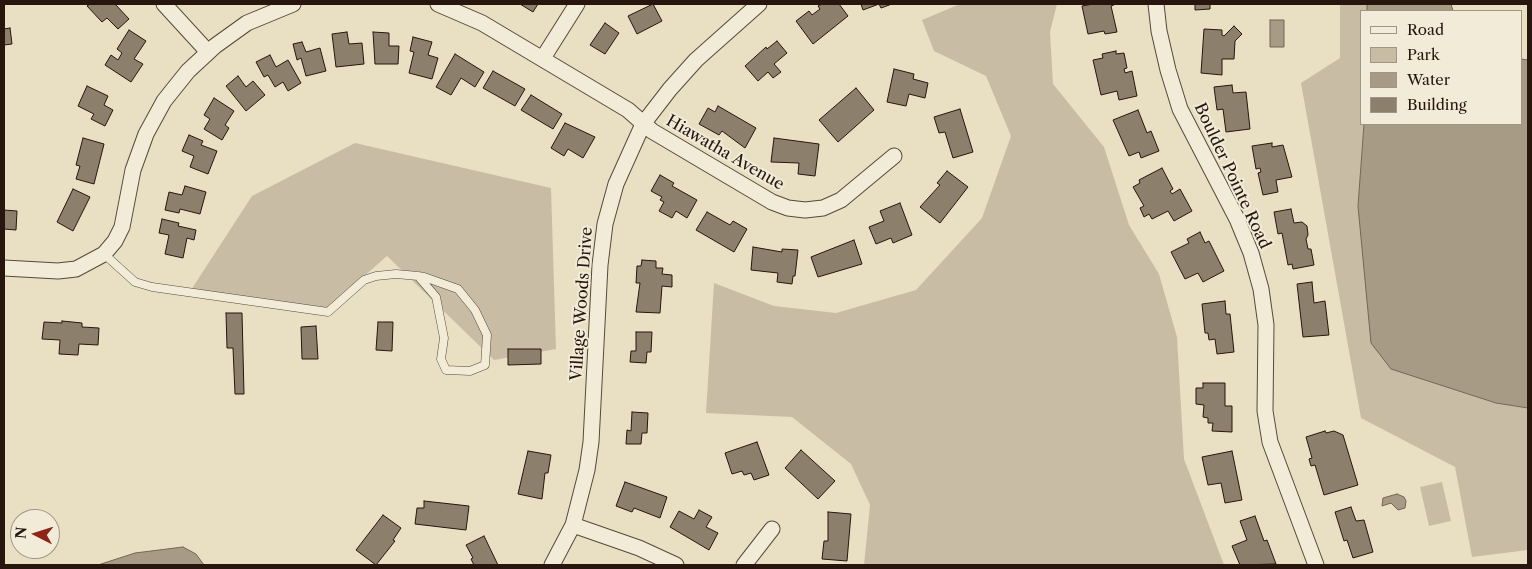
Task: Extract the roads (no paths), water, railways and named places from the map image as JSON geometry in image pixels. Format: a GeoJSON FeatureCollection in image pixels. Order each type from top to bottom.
{"type":"FeatureCollection","features":[{"type":"Feature","properties":{"kind":"street"},"geometry":{"type":"LineString","coordinates":[[164,4],[208,52]]}},
{"type":"Feature","properties":{"kind":"street"},"geometry":{"type":"LineString","coordinates":[[4,268],[58,271],[76,269],[104,254],[115,241],[122,227],[133,170],[146,134],[164,101],[188,71],[208,52],[247,23],[293,4]]}},
{"type":"Feature","properties":{"kind":"street","name":"Hiawatha Avenue"},"geometry":{"type":"LineString","coordinates":[[438,4],[469,16],[543,58],[628,110],[643,124],[772,202],[788,208],[804,210],[823,208],[841,200],[894,156]]}},
{"type":"Feature","properties":{"kind":"street"},"geometry":{"type":"LineString","coordinates":[[543,58],[567,17],[577,4]]}},
{"type":"Feature","properties":{"kind":"street","name":"Village Woods Drive"},"geometry":{"type":"LineString","coordinates":[[552,565],[573,525],[587,470],[591,442],[600,265],[605,224],[616,184],[643,124],[696,60],[759,4]]}},
{"type":"Feature","properties":{"kind":"street","name":"Boulder Pointe Road"},"geometry":{"type":"LineString","coordinates":[[1156,4],[1159,31],[1180,109],[1237,219],[1251,253],[1261,289],[1266,326],[1265,411],[1270,442],[1316,565]]}},
{"type":"Feature","properties":{"kind":"street"},"geometry":{"type":"LineString","coordinates":[[573,525],[639,548],[676,565]]}},
{"type":"Feature","properties":{"kind":"street"},"geometry":{"type":"LineString","coordinates":[[744,565],[772,529]]}},
{"type":"Feature","properties":{"kind":"lane"},"geometry":{"type":"LineString","coordinates":[[104,254],[135,282],[152,287],[328,312],[364,280],[376,276],[396,274],[418,276],[458,289],[475,310],[487,335],[484,365],[470,371],[446,370],[441,359],[444,338],[436,297],[418,276]]}},
{"type":"Feature","properties":{"kind":"water"},"geometry":{"type":"Polygon","coordinates":[[[1367,4],[1451,4],[1453,10],[1367,10],[1367,4]]]}},
{"type":"Feature","properties":{"kind":"water"},"geometry":{"type":"Polygon","coordinates":[[[1270,20],[1284,20],[1284,47],[1270,47],[1270,20]]]}},
{"type":"Feature","properties":{"kind":"water"},"geometry":{"type":"Polygon","coordinates":[[[1522,59],[1528,60],[1528,408],[1496,403],[1391,369],[1371,343],[1358,206],[1364,125],[1522,125],[1522,59]]]}},
{"type":"Feature","properties":{"kind":"water"},"geometry":{"type":"Polygon","coordinates":[[[1397,494],[1404,497],[1406,501],[1405,508],[1398,510],[1391,503],[1382,506],[1383,498],[1397,494]]]}},
{"type":"Feature","properties":{"kind":"water"},"geometry":{"type":"Polygon","coordinates":[[[183,547],[196,554],[204,565],[98,565],[135,553],[183,547]]]}}]}
